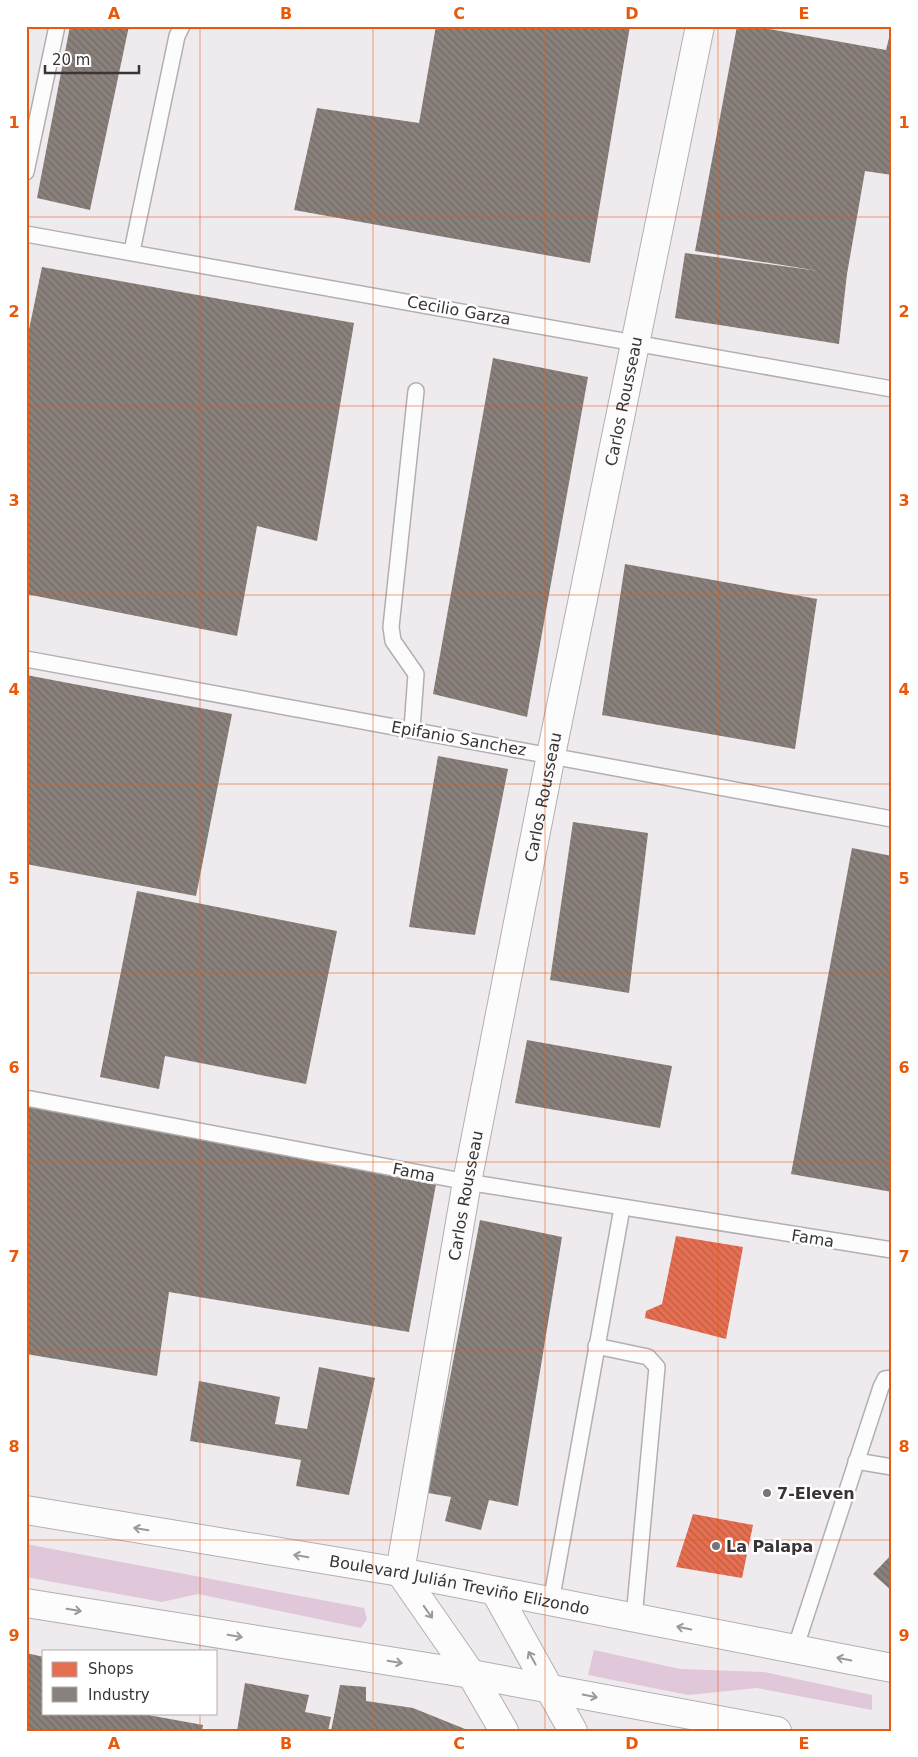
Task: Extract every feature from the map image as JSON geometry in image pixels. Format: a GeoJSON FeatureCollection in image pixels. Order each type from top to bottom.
{"type":"FeatureCollection","features":[{"type":"Feature","properties":{"kind":"street","name":"Carlos Rousseau"},"geometry":{"type":"LineString","coordinates":[[400,1572],[467,1182],[551,755],[700,26]]}},
{"type":"Feature","properties":{"kind":"street","name":"Boulevard Julián Treviño Elizondo"},"geometry":{"type":"LineString","coordinates":[[26,1510],[400,1572],[892,1668]]}},
{"type":"Feature","properties":{"kind":"street"},"geometry":{"type":"LineString","coordinates":[[400,1572],[471,1674],[504,1731]]}},
{"type":"Feature","properties":{"kind":"street"},"geometry":{"type":"LineString","coordinates":[[495,1591],[573,1731]]}},
{"type":"Feature","properties":{"kind":"street"},"geometry":{"type":"LineString","coordinates":[[26,1603],[471,1674],[777,1731]]}},
{"type":"Feature","properties":{"kind":"lane"},"geometry":{"type":"LineString","coordinates":[[26,172],[56,26]]}},
{"type":"Feature","properties":{"kind":"lane"},"geometry":{"type":"LineString","coordinates":[[132,251],[177,36],[182,26]]}},
{"type":"Feature","properties":{"kind":"lane","name":"Cecilio Garza"},"geometry":{"type":"LineString","coordinates":[[26,234],[132,251],[892,389]]}},
{"type":"Feature","properties":{"kind":"lane"},"geometry":{"type":"LineString","coordinates":[[412,729],[416,674],[393,641],[391,627],[416,391]]}},
{"type":"Feature","properties":{"kind":"lane","name":"Epifanio Sanchez"},"geometry":{"type":"LineString","coordinates":[[26,660],[412,729],[892,819]]}},
{"type":"Feature","properties":{"kind":"lane","name":"Fama"},"geometry":{"type":"LineString","coordinates":[[26,1098],[467,1182],[892,1250]]}},
{"type":"Feature","properties":{"kind":"lane"},"geometry":{"type":"LineString","coordinates":[[551,1602],[622,1208]]}},
{"type":"Feature","properties":{"kind":"lane"},"geometry":{"type":"LineString","coordinates":[[596,1346],[648,1357],[657,1367],[634,1618]]}},
{"type":"Feature","properties":{"kind":"lane"},"geometry":{"type":"LineString","coordinates":[[795,1649],[881,1386],[885,1379],[892,1378]]}},
{"type":"Feature","properties":{"kind":"lane"},"geometry":{"type":"LineString","coordinates":[[856,1461],[892,1467]]}},
{"type":"Feature","properties":{"kind":"shaded area"},"geometry":{"type":"Polygon","coordinates":[[[26,1544],[364,1608],[367,1619],[361,1628],[198,1594],[162,1602],[26,1577],[26,1544]]]}},
{"type":"Feature","properties":{"kind":"shaded area"},"geometry":{"type":"Polygon","coordinates":[[[594,1650],[680,1669],[764,1672],[872,1695],[872,1710],[757,1688],[688,1695],[588,1675],[594,1650]]]}},
{"type":"Feature","properties":{"kind":"building: Shops"},"geometry":{"type":"Polygon","coordinates":[[[676,1236],[743,1247],[726,1339],[645,1318],[646,1311],[662,1304],[676,1236]]]}},
{"type":"Feature","properties":{"kind":"building: Shops","name":"La Palapa"},"geometry":{"type":"Polygon","coordinates":[[[693,1514],[753,1525],[742,1578],[676,1567],[693,1514]]]}},
{"type":"Feature","properties":{"kind":"building: Industry"},"geometry":{"type":"Polygon","coordinates":[[[70,26],[129,26],[90,210],[37,198],[70,26]]]}},
{"type":"Feature","properties":{"kind":"building: Industry"},"geometry":{"type":"Polygon","coordinates":[[[436,26],[630,26],[590,263],[294,210],[317,108],[419,123],[436,26]]]}},
{"type":"Feature","properties":{"kind":"building: Industry"},"geometry":{"type":"Polygon","coordinates":[[[737,26],[752,26],[886,50],[892,26],[892,175],[865,171],[847,274],[839,344],[675,318],[685,253],[819,271],[695,251],[737,26]]]}},
{"type":"Feature","properties":{"kind":"building: Industry"},"geometry":{"type":"Polygon","coordinates":[[[42,267],[354,323],[317,541],[257,526],[237,636],[26,594],[26,344],[42,267]]]}},
{"type":"Feature","properties":{"kind":"building: Industry"},"geometry":{"type":"Polygon","coordinates":[[[493,358],[588,377],[527,717],[433,694],[493,358]]]}},
{"type":"Feature","properties":{"kind":"building: Industry"},"geometry":{"type":"Polygon","coordinates":[[[625,564],[817,599],[795,749],[602,715],[625,564]]]}},
{"type":"Feature","properties":{"kind":"building: Industry"},"geometry":{"type":"Polygon","coordinates":[[[26,675],[232,714],[196,896],[26,864],[26,675]]]}},
{"type":"Feature","properties":{"kind":"building: Industry"},"geometry":{"type":"Polygon","coordinates":[[[438,756],[508,769],[475,935],[409,927],[438,756]]]}},
{"type":"Feature","properties":{"kind":"building: Industry"},"geometry":{"type":"Polygon","coordinates":[[[573,822],[648,833],[629,993],[550,980],[573,822]]]}},
{"type":"Feature","properties":{"kind":"building: Industry"},"geometry":{"type":"Polygon","coordinates":[[[852,848],[892,856],[892,1192],[791,1174],[852,848]]]}},
{"type":"Feature","properties":{"kind":"building: Industry"},"geometry":{"type":"Polygon","coordinates":[[[137,891],[337,931],[306,1084],[165,1056],[159,1089],[100,1077],[137,891]]]}},
{"type":"Feature","properties":{"kind":"building: Industry"},"geometry":{"type":"Polygon","coordinates":[[[527,1040],[672,1066],[660,1128],[515,1103],[527,1040]]]}},
{"type":"Feature","properties":{"kind":"building: Industry"},"geometry":{"type":"Polygon","coordinates":[[[26,1105],[436,1184],[409,1332],[169,1292],[157,1376],[26,1354],[26,1105]]]}},
{"type":"Feature","properties":{"kind":"building: Industry"},"geometry":{"type":"Polygon","coordinates":[[[480,1220],[562,1237],[518,1506],[489,1500],[481,1530],[445,1521],[451,1497],[428,1493],[480,1220]]]}},
{"type":"Feature","properties":{"kind":"building: Industry"},"geometry":{"type":"Polygon","coordinates":[[[319,1367],[375,1378],[349,1495],[296,1486],[301,1460],[190,1441],[199,1381],[280,1397],[275,1424],[307,1429],[319,1367]]]}},
{"type":"Feature","properties":{"kind":"building: Industry"},"geometry":{"type":"Polygon","coordinates":[[[892,1554],[892,1591],[873,1574],[892,1554]]]}},
{"type":"Feature","properties":{"kind":"building: Industry"},"geometry":{"type":"Polygon","coordinates":[[[26,1653],[42,1657],[42,1714],[148,1714],[203,1725],[202,1731],[26,1731],[26,1653]]]}},
{"type":"Feature","properties":{"kind":"building: Industry"},"geometry":{"type":"Polygon","coordinates":[[[245,1683],[309,1695],[305,1712],[331,1717],[328,1731],[237,1731],[245,1683]]]}},
{"type":"Feature","properties":{"kind":"building: Industry"},"geometry":{"type":"Polygon","coordinates":[[[340,1685],[366,1687],[366,1701],[413,1708],[470,1731],[331,1731],[340,1685]]]}},
{"type":"Feature","properties":{"kind":"place","name":"7-Eleven"},"geometry":{"type":"Point","coordinates":[767,1493]}},
{"type":"Feature","properties":{"kind":"place","name":"La Palapa"},"geometry":{"type":"Point","coordinates":[716,1546]}}]}
